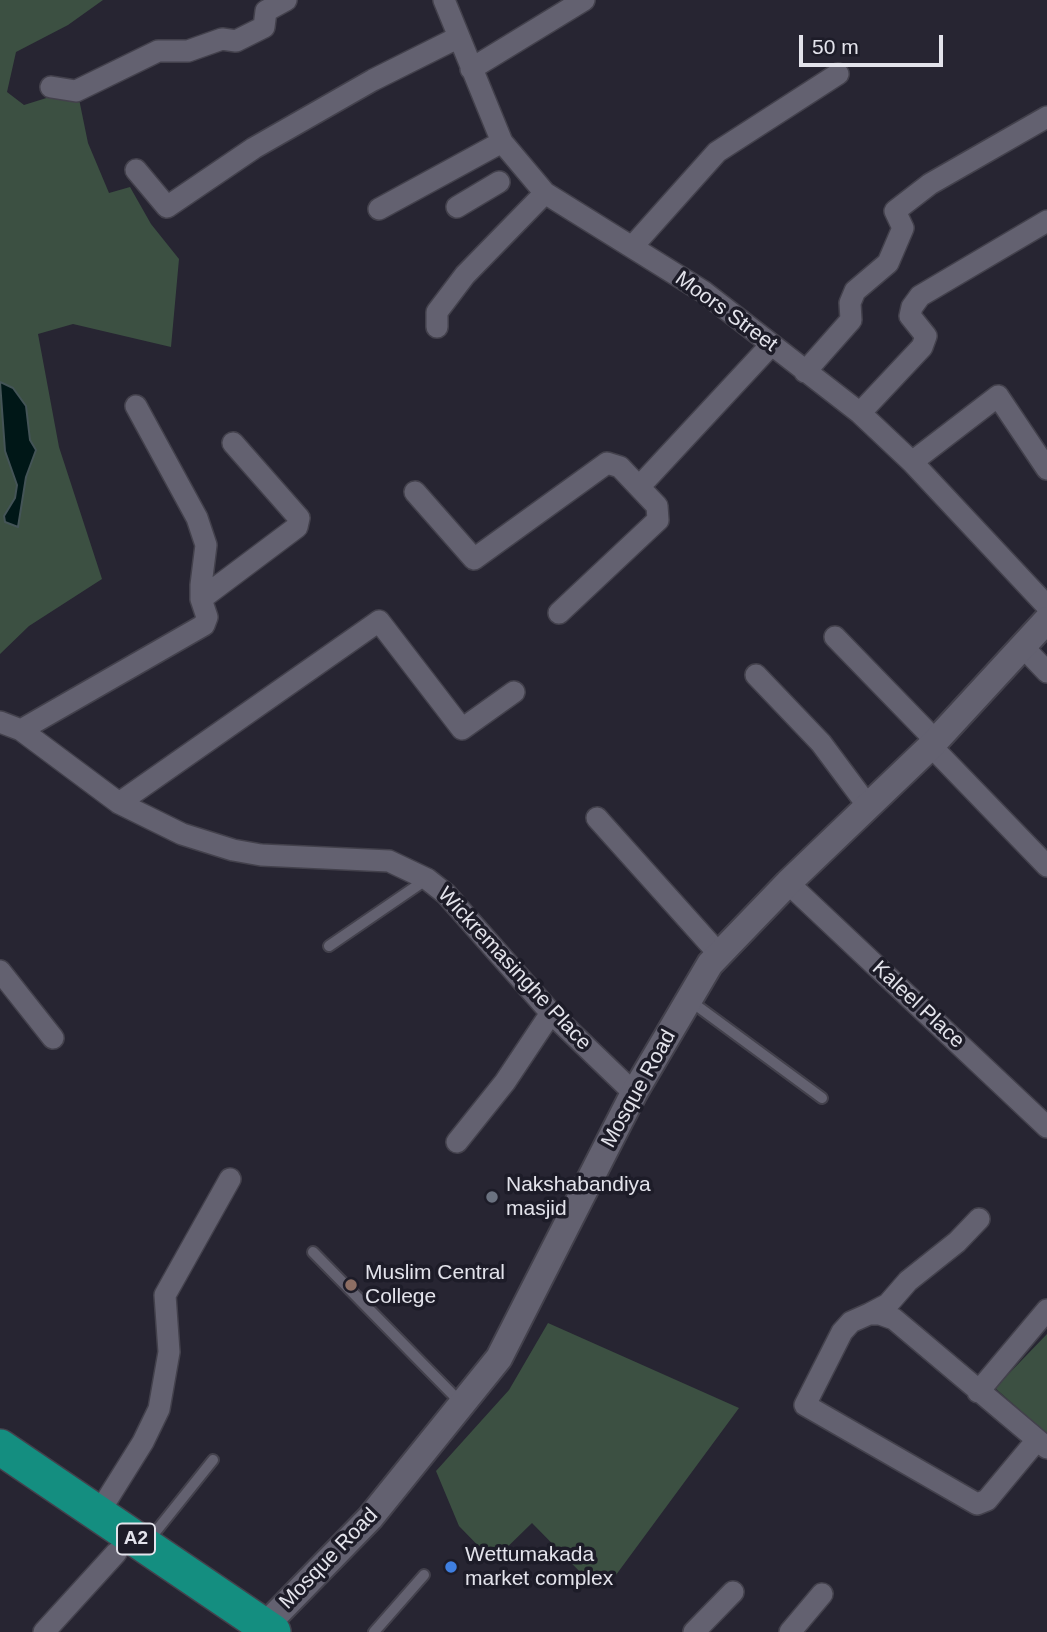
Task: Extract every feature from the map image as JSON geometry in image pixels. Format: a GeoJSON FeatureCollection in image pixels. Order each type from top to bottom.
{"type":"FeatureCollection","features":[{"type":"Feature","properties":{"kind":"highway","name":"A2"},"geometry":{"type":"LineString","coordinates":[[0,1447],[98,1514],[130,1549]]}},
{"type":"Feature","properties":{"kind":"highway","name":"A2"},"geometry":{"type":"LineString","coordinates":[[0,1476],[130,1549],[258,1631]]}},
{"type":"Feature","properties":{"kind":"street"},"geometry":{"type":"LineString","coordinates":[[51,87],[76,91],[158,51],[188,51],[222,39],[236,41],[264,27],[262,5],[286,0]]}},
{"type":"Feature","properties":{"kind":"street","name":"Moors Street"},"geometry":{"type":"LineString","coordinates":[[444,0],[502,142],[545,193],[704,292],[860,413],[912,463],[1047,606]]}},
{"type":"Feature","properties":{"kind":"street"},"geometry":{"type":"LineString","coordinates":[[471,69],[584,0]]}},
{"type":"Feature","properties":{"kind":"street"},"geometry":{"type":"LineString","coordinates":[[136,170],[167,207],[254,148],[373,80],[459,37]]}},
{"type":"Feature","properties":{"kind":"street"},"geometry":{"type":"LineString","coordinates":[[632,247],[717,152],[838,74]]}},
{"type":"Feature","properties":{"kind":"street"},"geometry":{"type":"LineString","coordinates":[[805,372],[851,320],[850,303],[855,291],[888,263],[904,228],[895,211],[930,184],[1047,117]]}},
{"type":"Feature","properties":{"kind":"street"},"geometry":{"type":"LineString","coordinates":[[379,209],[502,142]]}},
{"type":"Feature","properties":{"kind":"street"},"geometry":{"type":"LineString","coordinates":[[457,207],[499,182]]}},
{"type":"Feature","properties":{"kind":"street"},"geometry":{"type":"LineString","coordinates":[[437,327],[437,312],[465,275],[545,193]]}},
{"type":"Feature","properties":{"kind":"street"},"geometry":{"type":"LineString","coordinates":[[860,413],[922,347],[926,336],[910,316],[912,307],[920,296],[1047,221]]}},
{"type":"Feature","properties":{"kind":"street"},"geometry":{"type":"LineString","coordinates":[[639,487],[771,345]]}},
{"type":"Feature","properties":{"kind":"street"},"geometry":{"type":"LineString","coordinates":[[912,463],[998,396],[1047,469]]}},
{"type":"Feature","properties":{"kind":"street"},"geometry":{"type":"LineString","coordinates":[[21,730],[204,625],[207,617],[201,599],[206,545],[197,518],[136,405]]}},
{"type":"Feature","properties":{"kind":"street"},"geometry":{"type":"LineString","coordinates":[[201,599],[297,527],[299,518],[233,443]]}},
{"type":"Feature","properties":{"kind":"street"},"geometry":{"type":"LineString","coordinates":[[415,492],[474,559],[607,463],[620,467],[657,506],[658,520],[559,613]]}},
{"type":"Feature","properties":{"kind":"street"},"geometry":{"type":"LineString","coordinates":[[119,803],[379,621],[462,729],[514,692]]}},
{"type":"Feature","properties":{"kind":"street","name":"Mosque Road"},"geometry":{"type":"LineString","coordinates":[[258,1631],[370,1518],[499,1357],[634,1093],[719,954],[788,883],[933,744],[1047,621]]}},
{"type":"Feature","properties":{"kind":"street"},"geometry":{"type":"LineString","coordinates":[[835,637],[1047,866]]}},
{"type":"Feature","properties":{"kind":"street"},"geometry":{"type":"LineString","coordinates":[[1023,647],[1047,672]]}},
{"type":"Feature","properties":{"kind":"street"},"geometry":{"type":"LineString","coordinates":[[756,675],[821,743],[868,806]]}},
{"type":"Feature","properties":{"kind":"street","name":"Wickremasinghe Place"},"geometry":{"type":"LineString","coordinates":[[0,722],[21,730],[119,803],[182,834],[233,850],[261,855],[389,861],[427,879],[446,894],[551,1013],[634,1093]]}},
{"type":"Feature","properties":{"kind":"street"},"geometry":{"type":"LineString","coordinates":[[597,818],[719,954]]}},
{"type":"Feature","properties":{"kind":"street","name":"Kaleel Place"},"geometry":{"type":"LineString","coordinates":[[788,883],[1047,1127]]}},
{"type":"Feature","properties":{"kind":"street"},"geometry":{"type":"LineString","coordinates":[[0,971],[53,1038]]}},
{"type":"Feature","properties":{"kind":"street"},"geometry":{"type":"LineString","coordinates":[[457,1142],[506,1082],[551,1013]]}},
{"type":"Feature","properties":{"kind":"street"},"geometry":{"type":"LineString","coordinates":[[98,1514],[143,1442],[159,1409],[169,1352],[165,1295],[230,1179]]}},
{"type":"Feature","properties":{"kind":"street"},"geometry":{"type":"LineString","coordinates":[[869,1314],[894,1319],[1042,1444],[986,1500],[977,1504],[805,1405],[842,1332],[851,1322],[888,1304],[908,1281],[957,1242],[979,1219]]}},
{"type":"Feature","properties":{"kind":"street"},"geometry":{"type":"LineString","coordinates":[[978,1392],[1047,1310]]}},
{"type":"Feature","properties":{"kind":"street"},"geometry":{"type":"LineString","coordinates":[[44,1632],[130,1549]]}},
{"type":"Feature","properties":{"kind":"street"},"geometry":{"type":"LineString","coordinates":[[694,1632],[733,1592]]}},
{"type":"Feature","properties":{"kind":"street"},"geometry":{"type":"LineString","coordinates":[[790,1632],[822,1594]]}},
{"type":"Feature","properties":{"kind":"lane"},"geometry":{"type":"LineString","coordinates":[[329,946],[427,879]]}},
{"type":"Feature","properties":{"kind":"lane"},"geometry":{"type":"LineString","coordinates":[[689,1000],[822,1098]]}},
{"type":"Feature","properties":{"kind":"lane"},"geometry":{"type":"LineString","coordinates":[[313,1252],[463,1405]]}},
{"type":"Feature","properties":{"kind":"lane"},"geometry":{"type":"LineString","coordinates":[[130,1549],[213,1460]]}},
{"type":"Feature","properties":{"kind":"lane"},"geometry":{"type":"LineString","coordinates":[[374,1632],[425,1576]]}},
{"type":"Feature","properties":{"kind":"green space"},"geometry":{"type":"Polygon","coordinates":[[[0,0],[103,0],[68,25],[16,52],[7,92],[24,105],[56,95],[79,99],[88,143],[109,193],[130,187],[151,224],[179,259],[171,347],[73,324],[38,334],[59,447],[102,579],[29,626],[0,654],[0,0]]]}},
{"type":"Feature","properties":{"kind":"green space"},"geometry":{"type":"Polygon","coordinates":[[[548,1323],[739,1408],[613,1579],[587,1579],[532,1523],[493,1561],[459,1526],[436,1471],[509,1390],[548,1323]]]}},
{"type":"Feature","properties":{"kind":"green space"},"geometry":{"type":"Polygon","coordinates":[[[1047,1334],[1047,1434],[995,1388],[1047,1334]]]}},
{"type":"Feature","properties":{"kind":"shaded area"},"geometry":{"type":"Polygon","coordinates":[[[0,382],[13,388],[26,406],[30,440],[36,450],[26,477],[18,527],[5,522],[4,516],[15,498],[17,485],[5,451],[0,382]]]}},
{"type":"Feature","properties":{"kind":"place","name":"Nakshabandiya masjid"},"geometry":{"type":"Point","coordinates":[492,1197]}},
{"type":"Feature","properties":{"kind":"place","name":"Muslim Central College"},"geometry":{"type":"Point","coordinates":[351,1285]}},
{"type":"Feature","properties":{"kind":"place","name":"Wettumakada market complex"},"geometry":{"type":"Point","coordinates":[451,1567]}}]}
